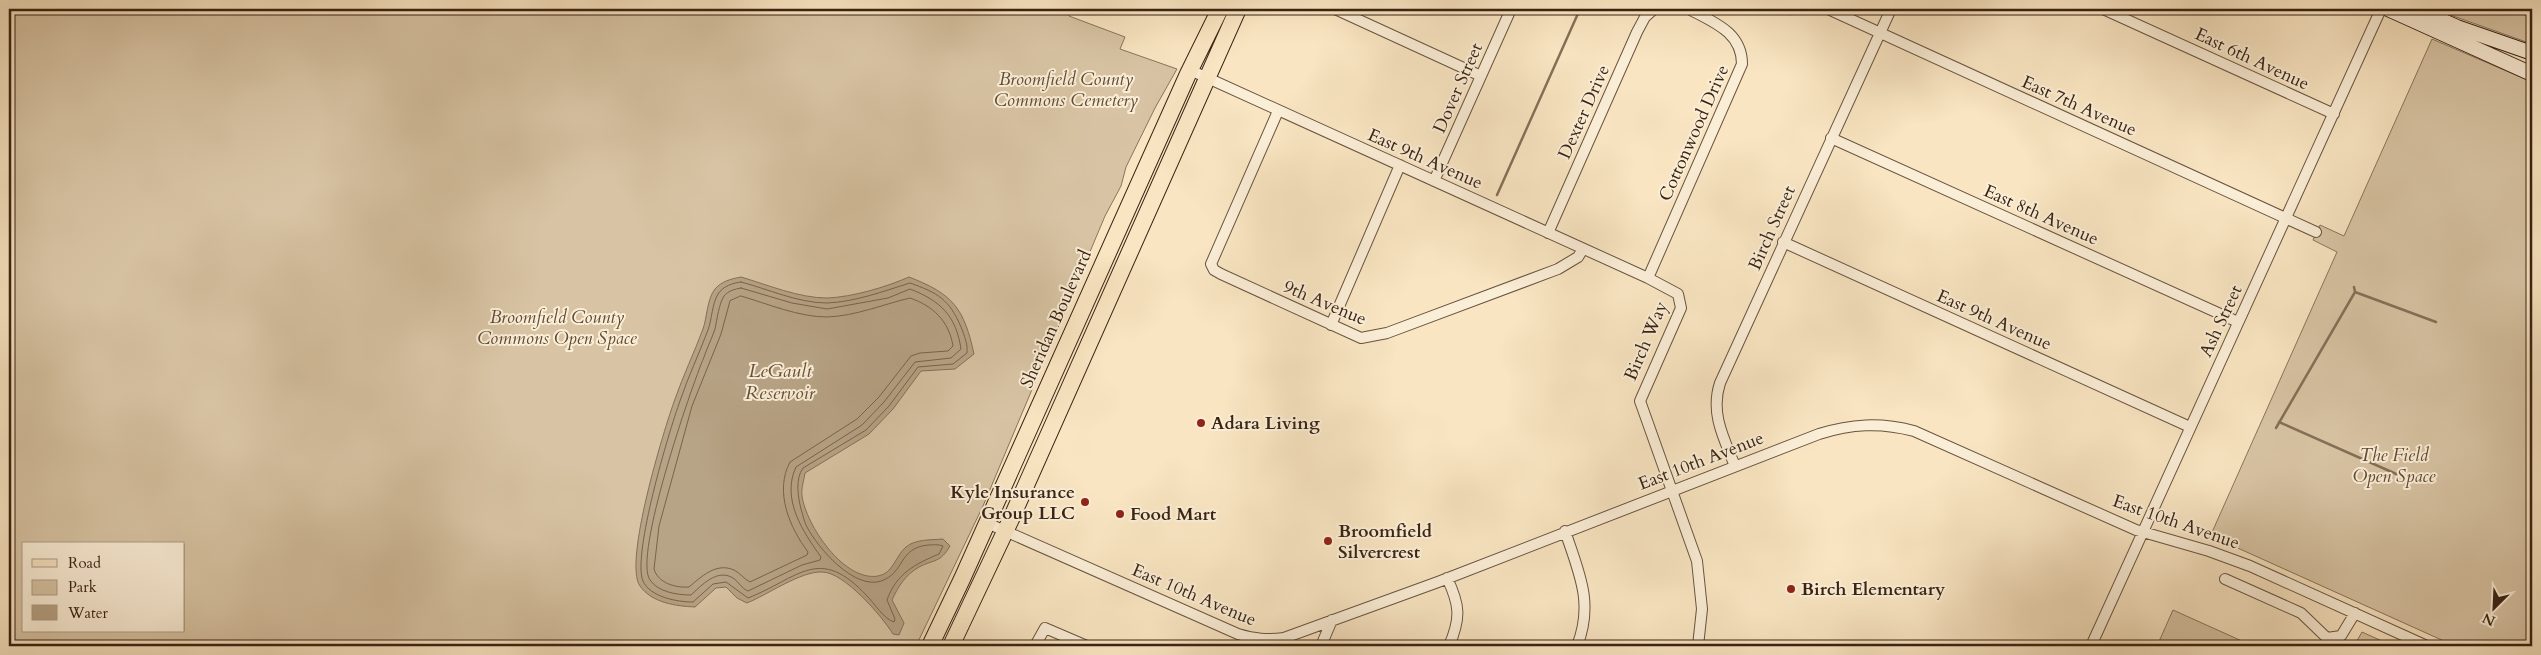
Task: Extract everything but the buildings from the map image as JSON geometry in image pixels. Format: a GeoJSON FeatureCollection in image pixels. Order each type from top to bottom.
{"type":"FeatureCollection","features":[{"type":"Feature","properties":{"kind":"main road","name":"Sheridan Boulevard"},"geometry":{"type":"LineString","coordinates":[[930,646],[1190,70],[1220,9]]}},
{"type":"Feature","properties":{"kind":"main road"},"geometry":{"type":"LineString","coordinates":[[952,646],[1238,9]]}},
{"type":"Feature","properties":{"kind":"main road"},"geometry":{"type":"LineString","coordinates":[[2388,9],[2532,74]]}},
{"type":"Feature","properties":{"kind":"main road"},"geometry":{"type":"LineString","coordinates":[[2416,9],[2457,27],[2532,53]]}},
{"type":"Feature","properties":{"kind":"street"},"geometry":{"type":"LineString","coordinates":[[1335,9],[1481,76]]}},
{"type":"Feature","properties":{"kind":"street","name":"Dover Street"},"geometry":{"type":"LineString","coordinates":[[1434,181],[1511,9]]}},
{"type":"Feature","properties":{"kind":"street","name":"Dexter Drive"},"geometry":{"type":"LineString","coordinates":[[1548,233],[1637,32],[1645,17],[1654,9]]}},
{"type":"Feature","properties":{"kind":"street","name":"Cottonwood Drive"},"geometry":{"type":"LineString","coordinates":[[1648,278],[1742,64],[1739,45],[1731,33],[1689,9]]}},
{"type":"Feature","properties":{"kind":"street","name":"Birch Street"},"geometry":{"type":"LineString","coordinates":[[1735,466],[1717,416],[1717,392],[1783,242],[1891,9]]}},
{"type":"Feature","properties":{"kind":"street","name":"East 6th Avenue"},"geometry":{"type":"LineString","coordinates":[[2103,9],[2334,114]]}},
{"type":"Feature","properties":{"kind":"street","name":"Ash Street"},"geometry":{"type":"LineString","coordinates":[[2091,646],[2381,9]]}},
{"type":"Feature","properties":{"kind":"street","name":"East 7th Avenue"},"geometry":{"type":"LineString","coordinates":[[1828,10],[2316,232]]}},
{"type":"Feature","properties":{"kind":"street","name":"East 9th Avenue"},"geometry":{"type":"LineString","coordinates":[[1190,70],[1648,278]]}},
{"type":"Feature","properties":{"kind":"street","name":"9th Avenue"},"geometry":{"type":"LineString","coordinates":[[1278,110],[1211,264],[1214,270],[1221,274],[1331,325],[1361,338],[1387,334],[1558,269],[1578,257],[1583,249]]}},
{"type":"Feature","properties":{"kind":"street","name":"East 8th Avenue"},"geometry":{"type":"LineString","coordinates":[[1831,138],[2238,322]]}},
{"type":"Feature","properties":{"kind":"street"},"geometry":{"type":"LineString","coordinates":[[1331,325],[1400,165]]}},
{"type":"Feature","properties":{"kind":"street","name":"East 9th Avenue"},"geometry":{"type":"LineString","coordinates":[[1783,242],[2190,426]]}},
{"type":"Feature","properties":{"kind":"street","name":"Birch Way"},"geometry":{"type":"LineString","coordinates":[[1648,278],[1674,291],[1680,299],[1681,306],[1640,401],[1672,490]]}},
{"type":"Feature","properties":{"kind":"street","name":"East 10th Avenue"},"geometry":{"type":"LineString","coordinates":[[987,523],[1254,639],[1284,638],[1447,578],[1564,531],[1834,429],[1863,424],[1895,426],[1939,441],[2143,532],[2228,557],[2427,646]]}},
{"type":"Feature","properties":{"kind":"street"},"geometry":{"type":"LineString","coordinates":[[1672,490],[1698,569],[1702,609],[1698,646]]}},
{"type":"Feature","properties":{"kind":"street"},"geometry":{"type":"LineString","coordinates":[[1564,531],[1585,594],[1585,617],[1577,646]]}},
{"type":"Feature","properties":{"kind":"street"},"geometry":{"type":"LineString","coordinates":[[1447,578],[1455,594],[1458,614],[1458,624],[1449,646]]}},
{"type":"Feature","properties":{"kind":"street"},"geometry":{"type":"LineString","coordinates":[[2225,579],[2301,613],[2327,638],[2341,636],[2355,613]]}},
{"type":"Feature","properties":{"kind":"street"},"geometry":{"type":"LineString","coordinates":[[1320,646],[1332,620]]}},
{"type":"Feature","properties":{"kind":"street"},"geometry":{"type":"LineString","coordinates":[[1036,646],[1045,628],[1087,646]]}},
{"type":"Feature","properties":{"kind":"green space","name":"Broomfield County Commons Open Space"},"geometry":{"type":"Polygon","coordinates":[[[9,9],[1065,9],[1069,16],[1125,37],[1120,49],[1177,69],[1155,108],[1126,167],[1121,186],[1105,216],[983,506],[916,646],[9,646],[9,9]]]}},
{"type":"Feature","properties":{"kind":"green space"},"geometry":{"type":"Polygon","coordinates":[[[2443,9],[2532,9],[2532,44],[2442,12],[2443,9]]]}},
{"type":"Feature","properties":{"kind":"green space","name":"The Field Open Space"},"geometry":{"type":"Polygon","coordinates":[[[2432,39],[2532,82],[2532,646],[2455,646],[2231,545],[2209,539],[2337,252],[2313,240],[2320,225],[2344,236],[2432,39]]]}},
{"type":"Feature","properties":{"kind":"green space"},"geometry":{"type":"Polygon","coordinates":[[[2173,610],[2253,646],[2157,646],[2173,610]]]}},
{"type":"Feature","properties":{"kind":"green space"},"geometry":{"type":"Polygon","coordinates":[[[2362,632],[2393,646],[2354,646],[2362,632]]]}},
{"type":"Feature","properties":{"kind":"water","name":"LeGault Reservoir"},"geometry":{"type":"Polygon","coordinates":[[[741,277],[806,296],[827,298],[869,291],[909,277],[924,283],[946,297],[961,314],[966,325],[974,354],[955,369],[921,371],[893,409],[869,434],[805,473],[802,496],[811,522],[829,549],[852,570],[865,575],[883,575],[891,568],[906,547],[919,541],[943,539],[950,546],[940,558],[919,567],[910,574],[897,590],[892,600],[904,623],[899,635],[893,634],[880,616],[851,587],[841,579],[822,572],[794,579],[747,603],[737,598],[726,587],[716,588],[695,607],[680,606],[658,600],[645,592],[640,586],[636,573],[641,525],[647,495],[670,415],[681,382],[703,329],[712,293],[724,282],[741,277]]]}},
{"type":"Feature","properties":{"kind":"waterway"},"geometry":{"type":"LineString","coordinates":[[1497,195],[1580,9]]}},
{"type":"Feature","properties":{"kind":"waterway"},"geometry":{"type":"LineString","coordinates":[[1791,14],[1798,9]]}},
{"type":"Feature","properties":{"kind":"waterway"},"geometry":{"type":"LineString","coordinates":[[2354,287],[2355,292]]}},
{"type":"Feature","properties":{"kind":"waterway"},"geometry":{"type":"LineString","coordinates":[[2276,428],[2355,292],[2436,322]]}},
{"type":"Feature","properties":{"kind":"waterway"},"geometry":{"type":"LineString","coordinates":[[2279,422],[2412,481]]}},
{"type":"Feature","properties":{"kind":"place","name":"Adara Living"},"geometry":{"type":"Point","coordinates":[1201,423]}},
{"type":"Feature","properties":{"kind":"place","name":"Kyle Insurance Group LLC"},"geometry":{"type":"Point","coordinates":[1085,502]}},
{"type":"Feature","properties":{"kind":"place","name":"Food Mart"},"geometry":{"type":"Point","coordinates":[1120,514]}},
{"type":"Feature","properties":{"kind":"place","name":"Broomfield Silvercrest"},"geometry":{"type":"Point","coordinates":[1328,541]}},
{"type":"Feature","properties":{"kind":"place","name":"Birch Elementary"},"geometry":{"type":"Point","coordinates":[1791,589]}},
{"type":"Feature","properties":{"kind":"park label","name":"Broomfield County Commons Cemetery"},"geometry":{"type":"Point","coordinates":[1066,89]}}]}
